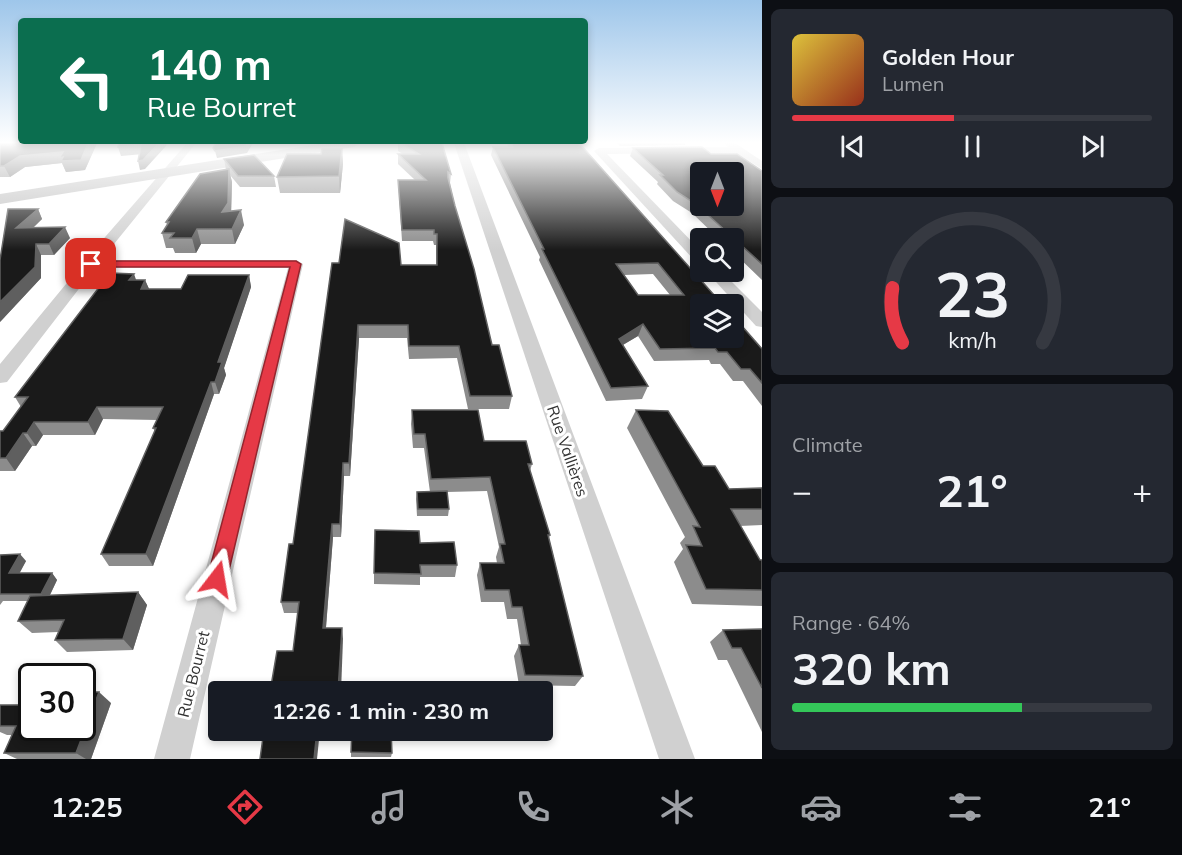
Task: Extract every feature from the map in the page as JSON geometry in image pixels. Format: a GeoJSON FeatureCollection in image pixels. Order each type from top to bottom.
{"type":"FeatureCollection","features":[{"type":"Feature","properties":{"kind":"main road"},"geometry":{"type":"LineString","coordinates":[[0,199],[128,178]]}},
{"type":"Feature","properties":{"kind":"street"},"geometry":{"type":"LineString","coordinates":[[0,377],[163,178]]}},
{"type":"Feature","properties":{"kind":"street","name":"Rue Vallières"},"geometry":{"type":"LineString","coordinates":[[472,178],[677,759]]}},
{"type":"Feature","properties":{"kind":"street"},"geometry":{"type":"LineString","coordinates":[[625,178],[690,247]]}},
{"type":"Feature","properties":{"kind":"street","name":"Rue Bourret"},"geometry":{"type":"LineString","coordinates":[[91,264],[296,264],[172,759]]}},
{"type":"Feature","properties":{"kind":"street"},"geometry":{"type":"LineString","coordinates":[[724,282],[762,322]]}},
{"type":"Feature","properties":{"kind":"building"},"geometry":{"type":"Polygon","coordinates":[[[197,178],[229,178],[228,203],[222,212],[241,210],[232,229],[197,229],[192,238],[170,238],[174,233],[162,233],[169,222],[166,222],[197,178]]]}},
{"type":"Feature","properties":{"kind":"building"},"geometry":{"type":"Polygon","coordinates":[[[448,178],[474,269],[492,345],[499,345],[512,396],[470,396],[459,346],[409,346],[408,325],[358,325],[349,463],[343,463],[340,524],[332,524],[323,628],[342,628],[339,681],[272,681],[277,651],[293,651],[299,602],[281,602],[289,544],[293,544],[332,263],[339,263],[345,219],[399,243],[401,265],[437,265],[437,234],[434,234],[434,230],[402,230],[398,180],[448,178]]]}},
{"type":"Feature","properties":{"kind":"building"},"geometry":{"type":"Polygon","coordinates":[[[509,178],[610,178],[690,268],[690,282],[702,282],[713,294],[690,294],[690,348],[715,348],[660,349],[643,324],[619,339],[648,386],[611,388],[542,249],[544,249],[509,178]],[[658,263],[616,264],[638,295],[684,295],[658,263]]]}},
{"type":"Feature","properties":{"kind":"building"},"geometry":{"type":"Polygon","coordinates":[[[663,178],[690,178],[690,200],[677,192],[663,178]]]}},
{"type":"Feature","properties":{"kind":"building"},"geometry":{"type":"Polygon","coordinates":[[[744,178],[762,178],[762,264],[744,248],[744,228],[722,228],[709,216],[744,216],[744,178]]]}},
{"type":"Feature","properties":{"kind":"building"},"geometry":{"type":"Polygon","coordinates":[[[8,209],[38,209],[16,228],[65,227],[49,244],[36,244],[35,267],[0,302],[0,260],[8,209]]]}},
{"type":"Feature","properties":{"kind":"building"},"geometry":{"type":"Polygon","coordinates":[[[110,273],[134,274],[129,280],[145,280],[141,289],[181,289],[188,275],[249,275],[218,362],[222,362],[215,382],[211,382],[146,554],[101,554],[163,407],[97,407],[88,422],[34,422],[27,433],[23,433],[6,458],[0,458],[0,431],[3,431],[28,397],[15,397],[110,273]]]}},
{"type":"Feature","properties":{"kind":"building"},"geometry":{"type":"Polygon","coordinates":[[[744,328],[762,349],[762,383],[750,369],[741,369],[727,352],[718,352],[715,348],[744,348],[744,328]]]}},
{"type":"Feature","properties":{"kind":"building"},"geometry":{"type":"Polygon","coordinates":[[[412,410],[478,410],[484,441],[526,441],[532,464],[528,464],[550,535],[548,535],[583,676],[525,675],[519,645],[529,645],[522,607],[512,607],[509,590],[485,590],[480,563],[504,563],[500,544],[505,544],[490,477],[431,479],[425,434],[414,434],[412,410]]]}},
{"type":"Feature","properties":{"kind":"building"},"geometry":{"type":"Polygon","coordinates":[[[636,410],[668,411],[703,466],[715,466],[729,489],[762,488],[762,509],[731,509],[762,560],[762,590],[706,589],[686,545],[702,546],[693,526],[700,527],[636,410]]]}},
{"type":"Feature","properties":{"kind":"building"},"geometry":{"type":"Polygon","coordinates":[[[447,491],[449,509],[418,509],[417,492],[447,491]]]}},
{"type":"Feature","properties":{"kind":"building"},"geometry":{"type":"Polygon","coordinates":[[[375,530],[419,531],[420,543],[454,542],[457,565],[420,565],[421,574],[374,573],[375,530]]]}},
{"type":"Feature","properties":{"kind":"building"},"geometry":{"type":"Polygon","coordinates":[[[20,554],[9,573],[52,573],[41,594],[0,594],[0,555],[20,554]]]}},
{"type":"Feature","properties":{"kind":"building"},"geometry":{"type":"Polygon","coordinates":[[[138,592],[123,639],[55,640],[64,620],[18,621],[30,596],[138,592]]]}},
{"type":"Feature","properties":{"kind":"building"},"geometry":{"type":"Polygon","coordinates":[[[762,629],[762,688],[741,648],[732,648],[723,630],[762,629]]]}},
{"type":"Feature","properties":{"kind":"building"},"geometry":{"type":"Polygon","coordinates":[[[0,705],[18,705],[18,741],[81,741],[76,753],[4,753],[16,726],[0,726],[0,705]]]}},
{"type":"Feature","properties":{"kind":"building"},"geometry":{"type":"Polygon","coordinates":[[[262,741],[316,741],[314,759],[260,759],[262,741]]]}},
{"type":"Feature","properties":{"kind":"building"},"geometry":{"type":"Polygon","coordinates":[[[352,741],[391,741],[392,753],[351,752],[352,741]]]}},
{"type":"Feature","properties":{"kind":"route"},"geometry":{"type":"LineString","coordinates":[[91,264],[296,264],[217,579]]}}]}
